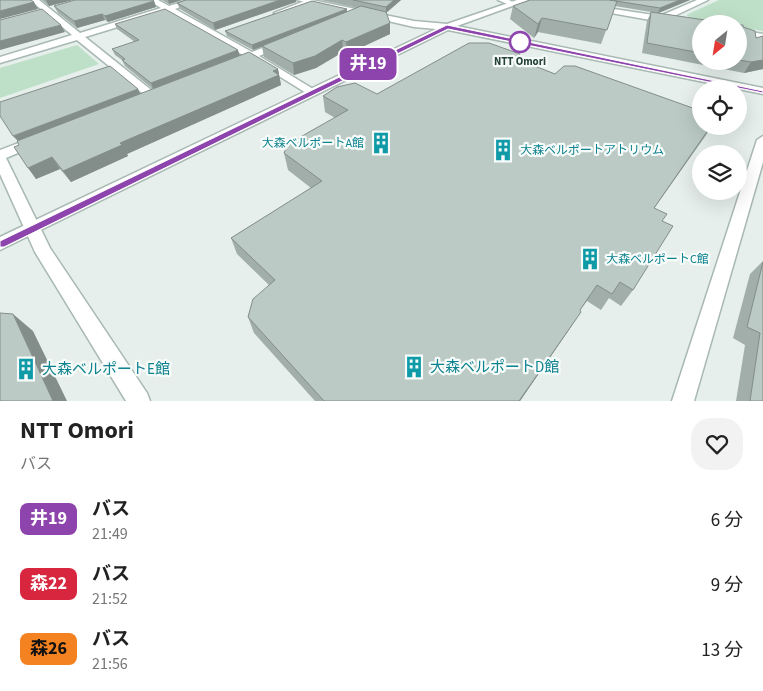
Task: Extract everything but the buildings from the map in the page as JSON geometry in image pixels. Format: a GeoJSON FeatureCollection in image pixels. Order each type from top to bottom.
{"type":"FeatureCollection","features":[{"type":"Feature","properties":{"kind":"street"},"geometry":{"type":"LineString","coordinates":[[34,0],[43,13],[78,36],[109,66],[151,95]]}},
{"type":"Feature","properties":{"kind":"street"},"geometry":{"type":"LineString","coordinates":[[152,0],[219,33],[252,56],[312,92]]}},
{"type":"Feature","properties":{"kind":"street"},"geometry":{"type":"LineString","coordinates":[[0,60],[197,0]]}},
{"type":"Feature","properties":{"kind":"street"},"geometry":{"type":"LineString","coordinates":[[331,0],[414,17],[447,27],[763,91]]}},
{"type":"Feature","properties":{"kind":"street"},"geometry":{"type":"LineString","coordinates":[[502,0],[512,4]]}},
{"type":"Feature","properties":{"kind":"street"},"geometry":{"type":"LineString","coordinates":[[0,244],[447,27],[525,0]]}},
{"type":"Feature","properties":{"kind":"street"},"geometry":{"type":"LineString","coordinates":[[660,19],[704,0]]}},
{"type":"Feature","properties":{"kind":"street"},"geometry":{"type":"LineString","coordinates":[[270,16],[305,1],[414,24],[447,27]]}},
{"type":"Feature","properties":{"kind":"street"},"geometry":{"type":"LineString","coordinates":[[583,6],[692,24]]}},
{"type":"Feature","properties":{"kind":"street"},"geometry":{"type":"LineString","coordinates":[[43,13],[62,7]]}},
{"type":"Feature","properties":{"kind":"street"},"geometry":{"type":"LineString","coordinates":[[344,20],[362,13]]}},
{"type":"Feature","properties":{"kind":"street"},"geometry":{"type":"LineString","coordinates":[[748,35],[762,39]]}},
{"type":"Feature","properties":{"kind":"street"},"geometry":{"type":"LineString","coordinates":[[225,66],[293,40]]}},
{"type":"Feature","properties":{"kind":"street"},"geometry":{"type":"LineString","coordinates":[[0,155],[45,137]]}},
{"type":"Feature","properties":{"kind":"street"},"geometry":{"type":"LineString","coordinates":[[683,401],[763,140]]}},
{"type":"Feature","properties":{"kind":"street"},"geometry":{"type":"LineString","coordinates":[[0,159],[43,252],[138,401]]}},
{"type":"Feature","properties":{"kind":"green space"},"geometry":{"type":"Polygon","coordinates":[[[719,0],[763,0],[763,31],[748,28],[748,15],[692,15],[692,18],[686,15],[719,0]]]}},
{"type":"Feature","properties":{"kind":"green space"},"geometry":{"type":"Polygon","coordinates":[[[77,45],[99,64],[0,98],[0,68],[77,45]]]}},
{"type":"Feature","properties":{"kind":"bus line","name":"井19"},"geometry":{"type":"LineString","coordinates":[[0,244],[447,27],[763,91]]}},
{"type":"Feature","properties":{"kind":"place","name":"NTT Omori"},"geometry":{"type":"Point","coordinates":[520,42]}},
{"type":"Feature","properties":{"kind":"place","name":"大森ベルポートA館"},"geometry":{"type":"Point","coordinates":[381,143]}},
{"type":"Feature","properties":{"kind":"place","name":"大森ベルポートアトリウム"},"geometry":{"type":"Point","coordinates":[503,150]}},
{"type":"Feature","properties":{"kind":"place","name":"大森ベルポートC館"},"geometry":{"type":"Point","coordinates":[590,259]}},
{"type":"Feature","properties":{"kind":"place","name":"大森ベルポートD館"},"geometry":{"type":"Point","coordinates":[414,367]}},
{"type":"Feature","properties":{"kind":"place","name":"大森ベルポートE館"},"geometry":{"type":"Point","coordinates":[26,369]}}]}
